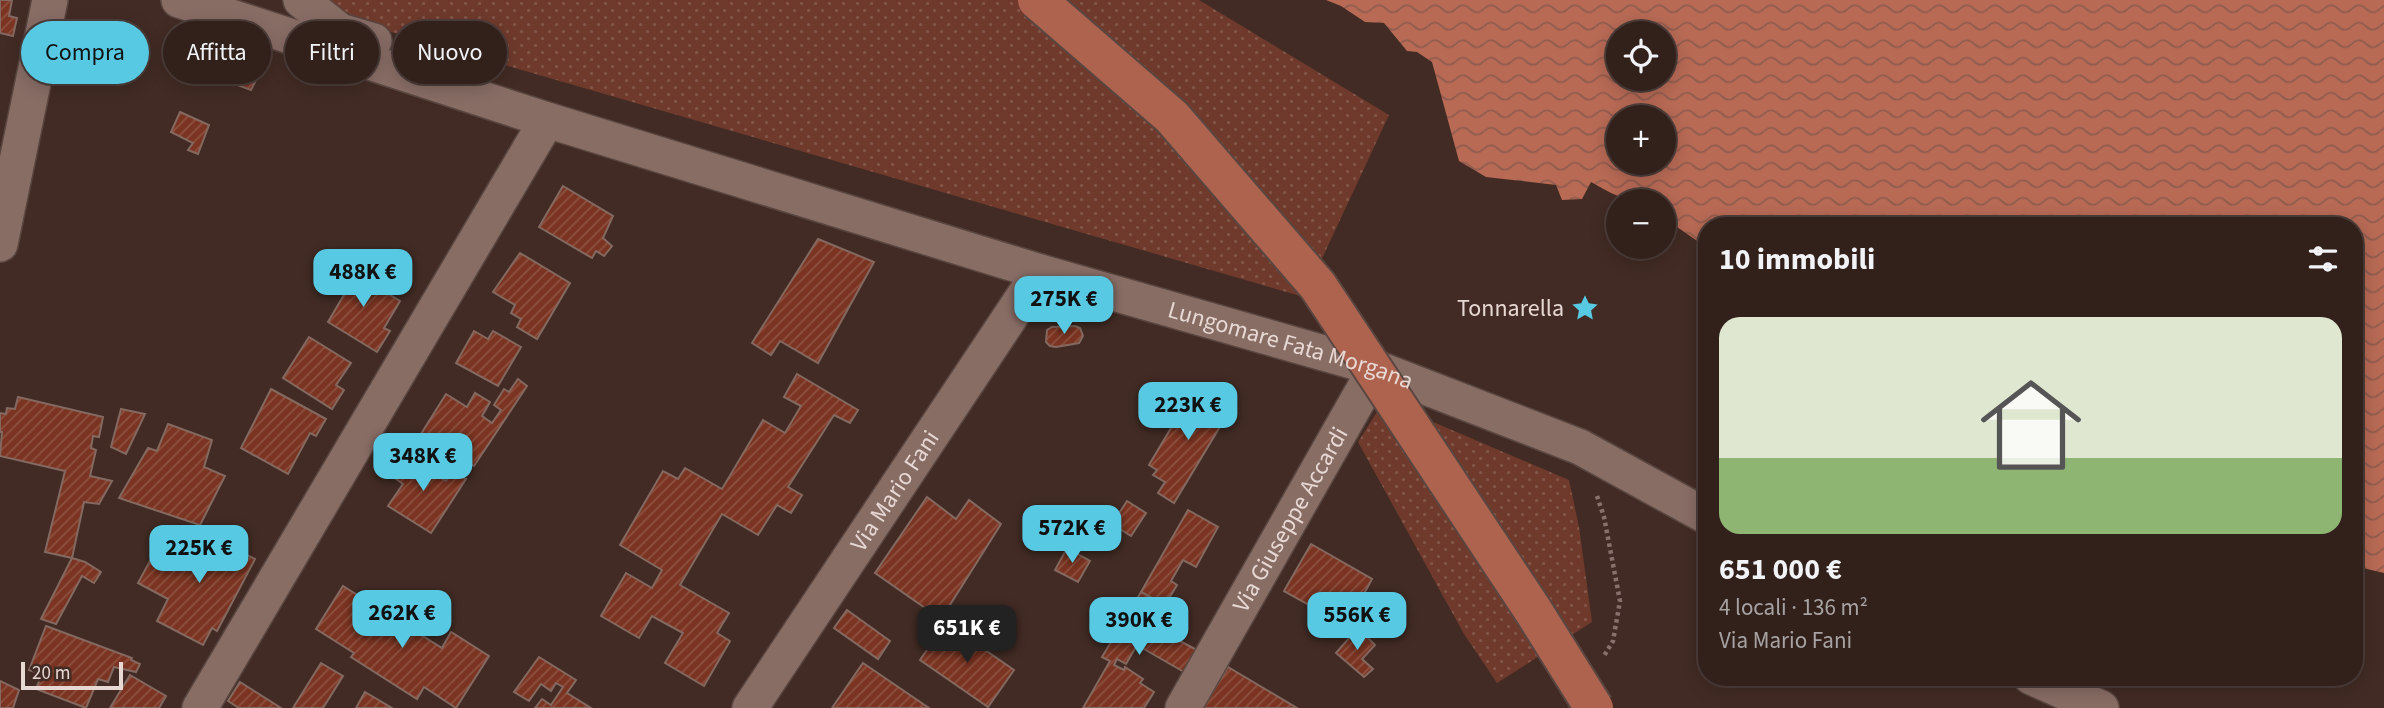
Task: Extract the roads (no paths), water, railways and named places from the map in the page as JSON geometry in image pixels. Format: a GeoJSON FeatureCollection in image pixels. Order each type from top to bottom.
{"type":"FeatureCollection","features":[{"type":"Feature","properties":{"kind":"main road"},"geometry":{"type":"LineString","coordinates":[[1037,0],[1172,117],[1318,286],[1534,612],[1594,708]]}},
{"type":"Feature","properties":{"kind":"street"},"geometry":{"type":"LineString","coordinates":[[0,244],[50,0]]}},
{"type":"Feature","properties":{"kind":"street"},"geometry":{"type":"LineString","coordinates":[[179,0],[618,141]]}},
{"type":"Feature","properties":{"kind":"street"},"geometry":{"type":"LineString","coordinates":[[301,0],[340,31],[531,90],[618,141]]}},
{"type":"Feature","properties":{"kind":"street"},"geometry":{"type":"LineString","coordinates":[[200,708],[547,120]]}},
{"type":"Feature","properties":{"kind":"street","name":"Lungomare Fata Morgana"},"geometry":{"type":"LineString","coordinates":[[618,141],[1040,272],[1377,368],[1580,446],[1698,512]]}},
{"type":"Feature","properties":{"kind":"street","name":"Via Mario Fani"},"geometry":{"type":"LineString","coordinates":[[750,708],[1040,272]]}},
{"type":"Feature","properties":{"kind":"street","name":"Via Giuseppe Accardi"},"geometry":{"type":"LineString","coordinates":[[1183,708],[1377,368]]}},
{"type":"Feature","properties":{"kind":"street"},"geometry":{"type":"LineString","coordinates":[[2051,686],[2101,708]]}},
{"type":"Feature","properties":{"kind":"water"},"geometry":{"type":"Polygon","coordinates":[[[1326,0],[2384,0],[2384,573],[2363,568],[2363,217],[1698,217],[1698,241],[1676,226],[1676,189],[1606,190],[1591,182],[1582,199],[1562,200],[1556,185],[1486,177],[1459,161],[1432,62],[1417,52],[1407,51],[1384,23],[1365,22],[1341,6],[1326,0]]]}},
{"type":"Feature","properties":{"kind":"place","name":"Tonnarella"},"geometry":{"type":"Point","coordinates":[1585,308]}}]}
